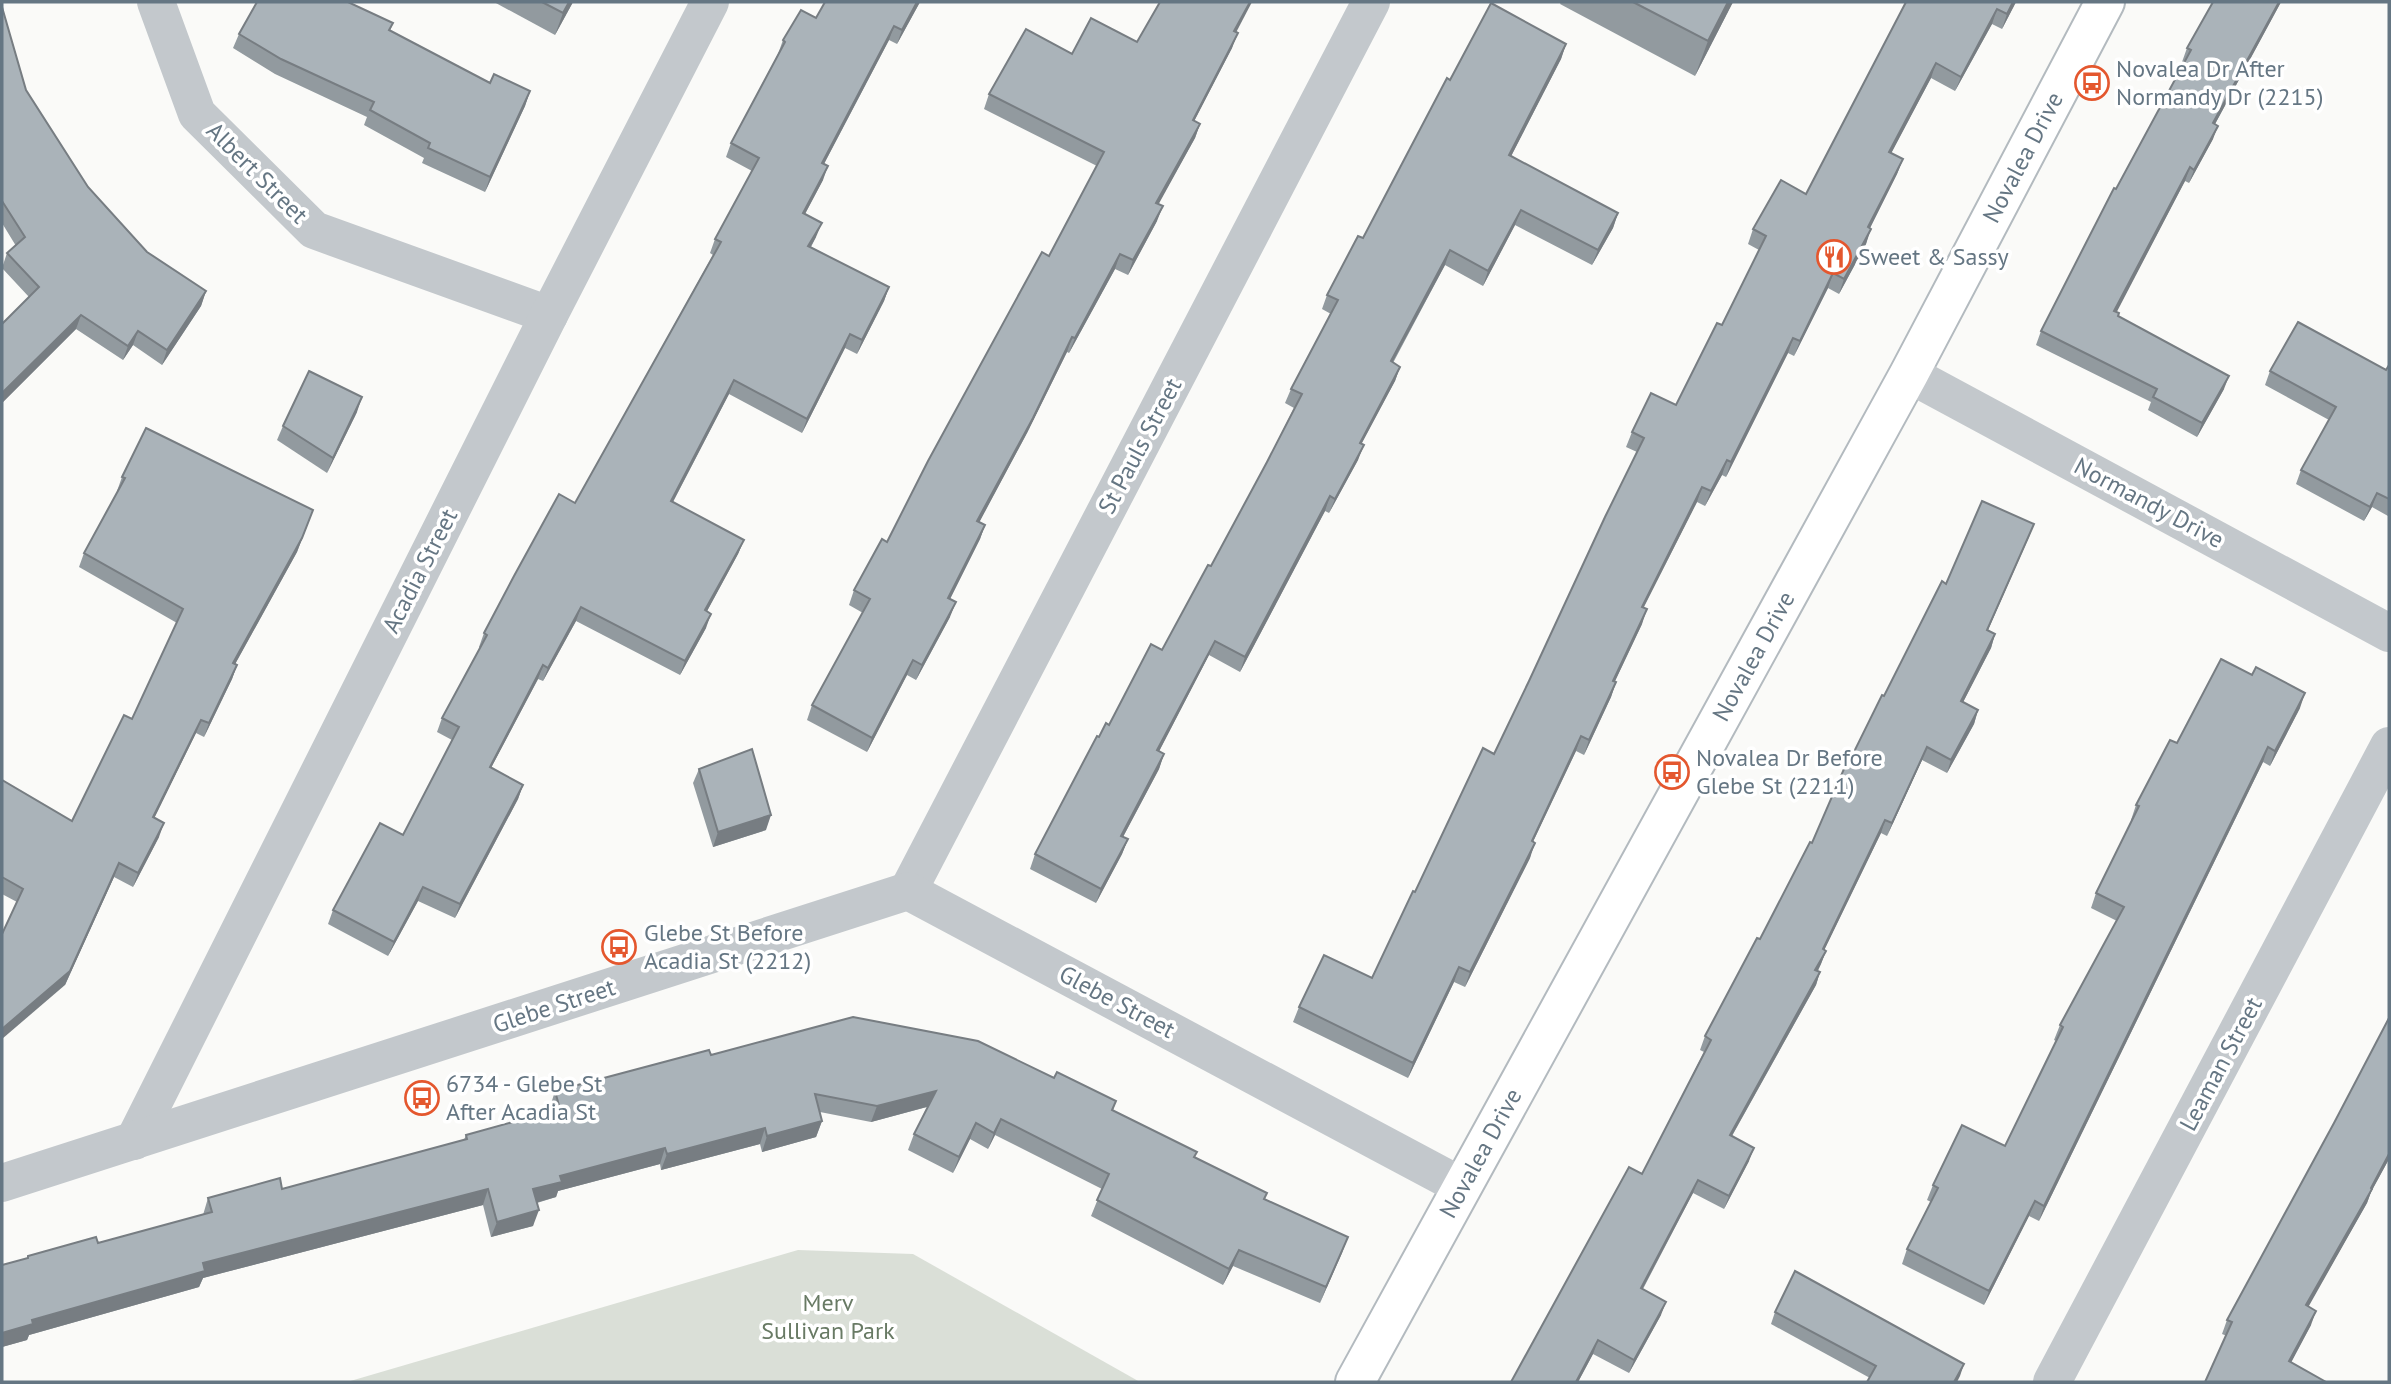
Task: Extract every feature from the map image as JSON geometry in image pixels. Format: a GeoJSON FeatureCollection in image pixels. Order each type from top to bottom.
{"type":"FeatureCollection","features":[{"type":"Feature","properties":{"kind":"street","name":"Albert Street"},"geometry":{"type":"LineString","coordinates":[[156,2],[197,114],[314,230],[548,315]]}},
{"type":"Feature","properties":{"kind":"street","name":"Acadia Street"},"geometry":{"type":"LineString","coordinates":[[134,1141],[548,315],[710,2]]}},
{"type":"Feature","properties":{"kind":"street","name":"St Pauls Street"},"geometry":{"type":"LineString","coordinates":[[908,891],[1371,2]]}},
{"type":"Feature","properties":{"kind":"street","name":"Novalea Drive"},"geometry":{"type":"LineString","coordinates":[[1355,1382],[1909,373],[2105,2]]}},
{"type":"Feature","properties":{"kind":"street","name":"Normandy Drive"},"geometry":{"type":"LineString","coordinates":[[1909,373],[2389,633]]}},
{"type":"Feature","properties":{"kind":"street","name":"Leaman Street"},"geometry":{"type":"LineString","coordinates":[[2052,1382],[2389,746]]}},
{"type":"Feature","properties":{"kind":"street","name":"Glebe Street"},"geometry":{"type":"LineString","coordinates":[[2,1183],[908,891],[1461,1186]]}},
{"type":"Feature","properties":{"kind":"green space","name":"Merv Sullivan Park"},"geometry":{"type":"Polygon","coordinates":[[[798,1250],[913,1254],[1140,1382],[347,1382],[798,1250]]]}},
{"type":"Feature","properties":{"kind":"building"},"geometry":{"type":"Polygon","coordinates":[[[257,2],[348,2],[393,23],[389,30],[490,83],[494,74],[530,91],[490,177],[428,148],[430,143],[370,110],[374,102],[281,59],[239,34],[257,2]]]}},
{"type":"Feature","properties":{"kind":"building"},"geometry":{"type":"Polygon","coordinates":[[[542,2],[569,2],[563,13],[542,2]]]}},
{"type":"Feature","properties":{"kind":"building"},"geometry":{"type":"Polygon","coordinates":[[[825,2],[917,2],[902,30],[894,26],[822,163],[828,166],[803,213],[822,223],[808,246],[889,287],[862,340],[850,334],[807,419],[734,380],[671,501],[744,540],[705,610],[711,614],[685,661],[581,607],[548,668],[543,665],[490,767],[523,785],[460,904],[423,887],[394,942],[333,910],[380,823],[403,835],[459,727],[442,718],[487,635],[484,633],[514,576],[559,494],[575,503],[721,242],[715,239],[759,158],[731,143],[785,42],[783,40],[801,10],[816,18],[825,2]]]}},
{"type":"Feature","properties":{"kind":"building"},"geometry":{"type":"Polygon","coordinates":[[[1160,2],[1250,2],[1234,31],[1238,33],[1193,120],[1200,124],[1156,203],[1163,206],[1133,260],[1120,254],[1075,338],[1072,337],[1033,418],[977,521],[985,525],[948,598],[956,602],[922,665],[913,660],[872,738],[812,705],[870,599],[854,590],[882,539],[887,542],[1042,252],[1049,256],[1104,152],[989,94],[1026,29],[1072,54],[1091,18],[1137,42],[1160,2]]]}},
{"type":"Feature","properties":{"kind":"building"},"geometry":{"type":"Polygon","coordinates":[[[1633,2],[1728,2],[1708,41],[1633,2]]]}},
{"type":"Feature","properties":{"kind":"building"},"geometry":{"type":"Polygon","coordinates":[[[1906,2],[2013,2],[2007,14],[1997,9],[1961,77],[1936,63],[1889,152],[1903,159],[1868,227],[1871,229],[1844,279],[1833,273],[1800,341],[1793,338],[1731,462],[1727,460],[1711,491],[1702,487],[1642,607],[1647,609],[1589,740],[1581,736],[1532,841],[1535,843],[1470,972],[1459,967],[1413,1063],[1299,1007],[1324,955],[1372,978],[1483,748],[1494,754],[1529,681],[1644,438],[1632,432],[1651,393],[1676,405],[1717,323],[1722,325],[1766,236],[1753,229],[1781,180],[1806,194],[1906,2]]]}},
{"type":"Feature","properties":{"kind":"building"},"geometry":{"type":"Polygon","coordinates":[[[2213,2],[2279,2],[2213,123],[2218,126],[2194,170],[2190,167],[2114,311],[2119,313],[2118,316],[2229,376],[2202,423],[2153,397],[2157,389],[2041,331],[2114,188],[2116,189],[2191,50],[2187,48],[2213,2]]]}},
{"type":"Feature","properties":{"kind":"building"},"geometry":{"type":"Polygon","coordinates":[[[1491,3],[1566,44],[1509,155],[1618,213],[1598,250],[1521,210],[1488,271],[1450,250],[1391,361],[1400,367],[1360,443],[1364,445],[1335,499],[1330,496],[1245,657],[1215,641],[1157,750],[1164,754],[1121,836],[1128,839],[1101,889],[1035,854],[1097,736],[1099,737],[1106,723],[1109,725],[1151,644],[1162,650],[1267,462],[1302,394],[1291,389],[1338,300],[1327,295],[1358,236],[1363,238],[1447,78],[1450,80],[1491,3]]]}},
{"type":"Feature","properties":{"kind":"building"},"geometry":{"type":"Polygon","coordinates":[[[2,7],[26,90],[88,187],[147,252],[206,291],[167,350],[138,331],[128,346],[81,315],[2,393],[2,324],[39,287],[7,253],[25,237],[2,201],[2,7]]]}},
{"type":"Feature","properties":{"kind":"building"},"geometry":{"type":"Polygon","coordinates":[[[2298,322],[2386,370],[2389,365],[2389,499],[2377,493],[2370,507],[2301,470],[2336,407],[2270,371],[2298,322]]]}},
{"type":"Feature","properties":{"kind":"building"},"geometry":{"type":"Polygon","coordinates":[[[309,371],[362,397],[333,458],[283,426],[309,371]]]}},
{"type":"Feature","properties":{"kind":"building"},"geometry":{"type":"Polygon","coordinates":[[[146,428],[313,510],[302,538],[233,663],[237,665],[209,723],[201,720],[153,817],[164,823],[138,873],[119,863],[70,971],[2,1029],[2,934],[23,889],[2,877],[2,780],[72,821],[124,715],[132,719],[183,609],[84,553],[125,478],[122,477],[146,428]]]}},
{"type":"Feature","properties":{"kind":"building"},"geometry":{"type":"Polygon","coordinates":[[[1982,501],[2034,524],[1987,630],[1995,634],[1961,701],[1978,710],[1951,760],[1927,747],[1892,823],[1885,820],[1823,949],[1826,951],[1815,970],[1820,972],[1730,1135],[1754,1148],[1729,1196],[1698,1180],[1641,1288],[1666,1302],[1634,1360],[1598,1340],[1576,1382],[1511,1382],[1629,1167],[1642,1174],[1711,1040],[1705,1036],[1757,938],[1760,939],[1810,842],[1812,843],[1850,755],[1852,756],[1882,695],[1884,696],[1942,581],[1946,584],[1982,501]]]}},
{"type":"Feature","properties":{"kind":"building"},"geometry":{"type":"Polygon","coordinates":[[[2221,659],[2252,675],[2256,667],[2305,693],[2275,751],[2268,747],[2044,1206],[2035,1201],[1989,1291],[1907,1249],[1938,1188],[1933,1185],[1962,1125],[2005,1146],[2063,1027],[2060,1025],[2124,907],[2096,893],[2139,806],[2136,805],[2170,740],[2177,743],[2221,659]]]}},
{"type":"Feature","properties":{"kind":"building"},"geometry":{"type":"Polygon","coordinates":[[[752,749],[771,815],[718,832],[699,769],[752,749]]]}},
{"type":"Feature","properties":{"kind":"building"},"geometry":{"type":"Polygon","coordinates":[[[853,1017],[978,1041],[1054,1078],[1057,1072],[1116,1101],[1112,1110],[1197,1152],[1194,1157],[1267,1193],[1264,1199],[1348,1237],[1326,1287],[1239,1250],[1229,1269],[1097,1200],[1109,1174],[1001,1119],[994,1133],[976,1123],[959,1157],[914,1134],[936,1091],[877,1106],[815,1094],[822,1121],[767,1136],[765,1128],[667,1154],[665,1148],[560,1176],[562,1182],[533,1189],[539,1210],[497,1222],[488,1189],[203,1263],[205,1271],[32,1320],[33,1324],[2,1333],[2,1265],[96,1237],[98,1243],[212,1212],[208,1198],[280,1178],[282,1189],[467,1139],[466,1135],[560,1109],[555,1091],[709,1050],[711,1055],[853,1017]]]}},
{"type":"Feature","properties":{"kind":"building"},"geometry":{"type":"Polygon","coordinates":[[[2389,1018],[2389,1154],[2306,1305],[2316,1311],[2289,1361],[2326,1382],[2205,1382],[2232,1322],[2227,1320],[2389,1018]]]}},
{"type":"Feature","properties":{"kind":"building"},"geometry":{"type":"Polygon","coordinates":[[[1795,1271],[1964,1364],[1954,1382],[1867,1382],[1876,1366],[1775,1312],[1795,1271]]]}},
{"type":"Feature","properties":{"kind":"place","name":"Novalea Dr After Normandy Dr (2215)"},"geometry":{"type":"Point","coordinates":[2092,83]}},
{"type":"Feature","properties":{"kind":"place","name":"Sweet & Sassy"},"geometry":{"type":"Point","coordinates":[1834,257]}},
{"type":"Feature","properties":{"kind":"place","name":"Novalea Dr Before Glebe St (2211)"},"geometry":{"type":"Point","coordinates":[1672,772]}},
{"type":"Feature","properties":{"kind":"place","name":"Glebe St Before Acadia St (2212)"},"geometry":{"type":"Point","coordinates":[619,947]}},
{"type":"Feature","properties":{"kind":"place","name":"6734 - Glebe St After Acadia St"},"geometry":{"type":"Point","coordinates":[422,1098]}}]}
